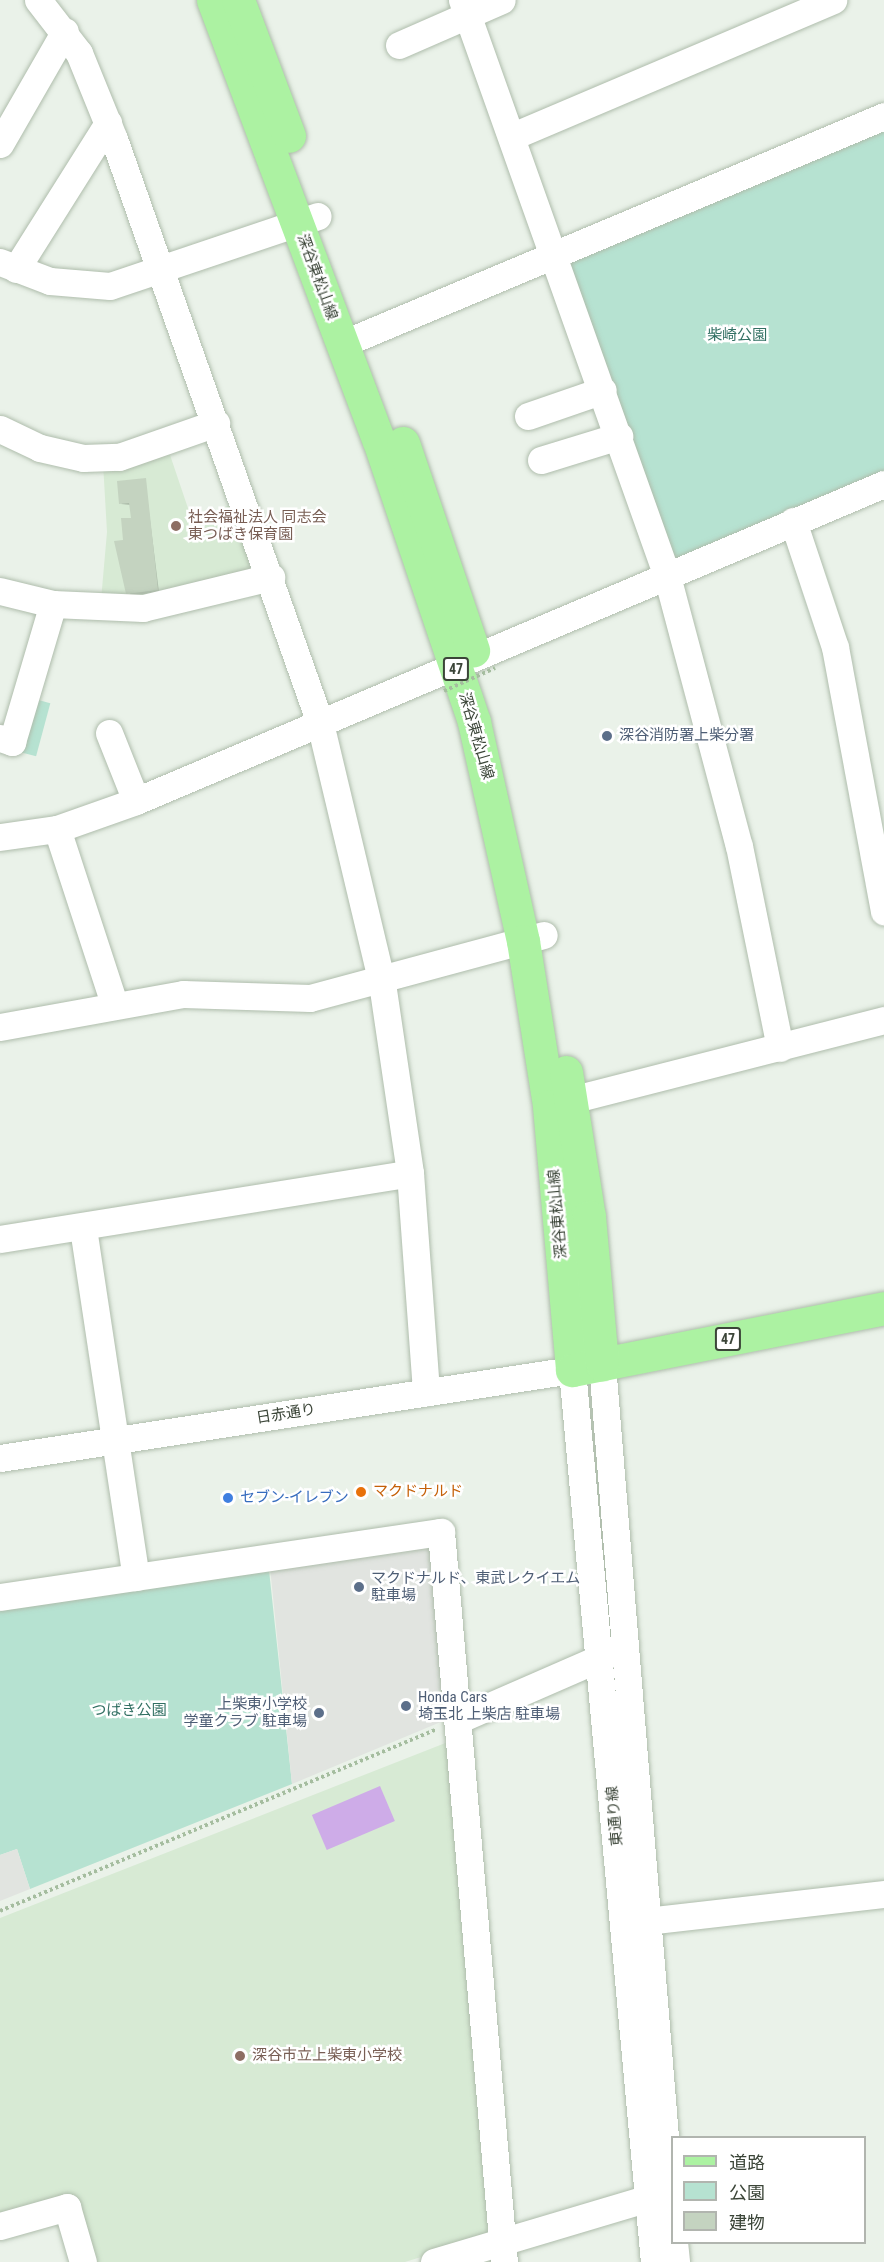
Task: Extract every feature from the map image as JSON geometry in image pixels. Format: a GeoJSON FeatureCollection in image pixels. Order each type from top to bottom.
{"type":"FeatureCollection","features":[{"type":"Feature","properties":{"kind":"main road"},"geometry":{"type":"LineString","coordinates":[[202,0],[226,36]]}},
{"type":"Feature","properties":{"kind":"main road","name":"深谷東松山線"},"geometry":{"type":"LineString","coordinates":[[213,0],[226,36],[308,219]]}},
{"type":"Feature","properties":{"kind":"main road","name":"深谷東松山線"},"geometry":{"type":"LineString","coordinates":[[238,0],[308,219],[353,340],[468,672],[500,823],[533,938],[560,1103],[587,1367]]}},
{"type":"Feature","properties":{"kind":"main road","name":"47"},"geometry":{"type":"LineString","coordinates":[[587,1367],[884,1308]]}},
{"type":"Feature","properties":{"kind":"street"},"geometry":{"type":"LineString","coordinates":[[38,0],[65,31],[108,123],[272,577],[320,723],[382,983],[410,1173],[426,1392]]}},
{"type":"Feature","properties":{"kind":"street"},"geometry":{"type":"LineString","coordinates":[[399,45],[465,7],[502,0]]}},
{"type":"Feature","properties":{"kind":"street"},"geometry":{"type":"LineString","coordinates":[[513,136],[833,0]]}},
{"type":"Feature","properties":{"kind":"street"},"geometry":{"type":"LineString","coordinates":[[465,7],[557,256],[667,576],[739,846],[780,1048]]}},
{"type":"Feature","properties":{"kind":"street"},"geometry":{"type":"LineString","coordinates":[[0,144],[65,31]]}},
{"type":"Feature","properties":{"kind":"street"},"geometry":{"type":"LineString","coordinates":[[353,340],[557,256],[884,116]]}},
{"type":"Feature","properties":{"kind":"street"},"geometry":{"type":"LineString","coordinates":[[108,123],[8,266],[81,287],[110,286],[160,272],[308,219]]}},
{"type":"Feature","properties":{"kind":"street"},"geometry":{"type":"LineString","coordinates":[[528,416],[603,390]]}},
{"type":"Feature","properties":{"kind":"street"},"geometry":{"type":"LineString","coordinates":[[0,429],[62,453],[118,457],[216,423]]}},
{"type":"Feature","properties":{"kind":"street"},"geometry":{"type":"LineString","coordinates":[[541,460],[619,436]]}},
{"type":"Feature","properties":{"kind":"street"},"geometry":{"type":"LineString","coordinates":[[0,837],[57,829],[136,801],[320,723],[468,672],[667,576],[884,484]]}},
{"type":"Feature","properties":{"kind":"street"},"geometry":{"type":"LineString","coordinates":[[793,522],[835,647],[877,834],[884,912]]}},
{"type":"Feature","properties":{"kind":"street"},"geometry":{"type":"LineString","coordinates":[[0,591],[53,604],[143,608],[272,577]]}},
{"type":"Feature","properties":{"kind":"street"},"geometry":{"type":"LineString","coordinates":[[0,738],[12,742],[53,604]]}},
{"type":"Feature","properties":{"kind":"street"},"geometry":{"type":"LineString","coordinates":[[109,733],[136,801]]}},
{"type":"Feature","properties":{"kind":"street"},"geometry":{"type":"LineString","coordinates":[[57,829],[114,1003]]}},
{"type":"Feature","properties":{"kind":"street"},"geometry":{"type":"LineString","coordinates":[[0,1027],[114,1003],[183,994],[310,998],[382,983],[533,938]]}},
{"type":"Feature","properties":{"kind":"street"},"geometry":{"type":"LineString","coordinates":[[560,1103],[884,1020]]}},
{"type":"Feature","properties":{"kind":"street"},"geometry":{"type":"LineString","coordinates":[[0,1239],[83,1228],[410,1173]]}},
{"type":"Feature","properties":{"kind":"street"},"geometry":{"type":"LineString","coordinates":[[83,1228],[113,1440],[136,1577]]}},
{"type":"Feature","properties":{"kind":"street","name":"日赤通り"},"geometry":{"type":"LineString","coordinates":[[0,1458],[587,1367]]}},
{"type":"Feature","properties":{"kind":"street","name":"東通り線"},"geometry":{"type":"LineString","coordinates":[[587,1367],[659,2195],[654,2262]]}},
{"type":"Feature","properties":{"kind":"street"},"geometry":{"type":"LineString","coordinates":[[0,1597],[441,1532],[460,1719],[502,2252]]}},
{"type":"Feature","properties":{"kind":"street"},"geometry":{"type":"LineString","coordinates":[[460,1719],[611,1653]]}},
{"type":"Feature","properties":{"kind":"street"},"geometry":{"type":"LineString","coordinates":[[635,1923],[884,1894]]}},
{"type":"Feature","properties":{"kind":"street"},"geometry":{"type":"LineString","coordinates":[[434,2262],[502,2252],[659,2195]]}},
{"type":"Feature","properties":{"kind":"street","name":"東通り線"},"geometry":{"type":"LineString","coordinates":[[659,2195],[671,2221]]}},
{"type":"Feature","properties":{"kind":"street"},"geometry":{"type":"LineString","coordinates":[[0,2226],[67,2207],[83,2262]]}},
{"type":"Feature","properties":{"kind":"street"},"geometry":{"type":"LineString","coordinates":[[674,2244],[676,2262]]}},
{"type":"Feature","properties":{"kind":"path"},"geometry":{"type":"LineString","coordinates":[[0,1911],[460,1719]]}},
{"type":"Feature","properties":{"kind":"shaded area","name":"社会福祉法人 同志会 東つばき保育園"},"geometry":{"type":"Polygon","coordinates":[[[168,449],[192,520],[237,502],[256,571],[140,599],[101,600],[107,532],[103,463],[168,449]]]}},
{"type":"Feature","properties":{"kind":"shaded area"},"geometry":{"type":"Polygon","coordinates":[[[441,1532],[460,1714],[292,1784],[269,1557],[441,1532]]]}},
{"type":"Feature","properties":{"kind":"shaded area","name":"深谷市立上柴東小学校"},"geometry":{"type":"Polygon","coordinates":[[[453,1740],[493,2229],[485,2237],[405,2262],[93,2262],[74,2195],[0,2218],[0,1918],[453,1740]]]}},
{"type":"Feature","properties":{"kind":"shaded area"},"geometry":{"type":"Polygon","coordinates":[[[380,1786],[395,1821],[327,1850],[312,1815],[380,1786]]]}},
{"type":"Feature","properties":{"kind":"shaded area"},"geometry":{"type":"Polygon","coordinates":[[[17,1849],[30,1889],[0,1901],[0,1855],[17,1849]]]}},
{"type":"Feature","properties":{"kind":"green space","name":"柴崎公園"},"geometry":{"type":"Polygon","coordinates":[[[884,116],[884,482],[667,576],[557,256],[884,116]]]}},
{"type":"Feature","properties":{"kind":"green space"},"geometry":{"type":"Polygon","coordinates":[[[31,698],[50,703],[36,756],[17,751],[31,698]]]}},
{"type":"Feature","properties":{"kind":"green space","name":"つばき公園"},"geometry":{"type":"Polygon","coordinates":[[[268,1561],[292,1784],[30,1889],[17,1849],[0,1855],[0,1601],[268,1561]]]}},
{"type":"Feature","properties":{"kind":"building"},"geometry":{"type":"Polygon","coordinates":[[[146,478],[158,590],[126,594],[114,541],[123,540],[121,518],[131,518],[129,503],[119,504],[117,481],[146,478]]]}},
{"type":"Feature","properties":{"kind":"place","name":"社会福祉法人 同志会 東つばき保育園"},"geometry":{"type":"Point","coordinates":[176,526]}},
{"type":"Feature","properties":{"kind":"place","name":"深谷消防署上柴分署"},"geometry":{"type":"Point","coordinates":[607,736]}},
{"type":"Feature","properties":{"kind":"place","name":"マクドナルド"},"geometry":{"type":"Point","coordinates":[361,1492]}},
{"type":"Feature","properties":{"kind":"place","name":"セブン-イレブン"},"geometry":{"type":"Point","coordinates":[228,1498]}},
{"type":"Feature","properties":{"kind":"place","name":"マクドナルド、東武レクイエム 駐車場"},"geometry":{"type":"Point","coordinates":[359,1587]}},
{"type":"Feature","properties":{"kind":"place","name":"Honda Cars 埼玉北 上柴店 駐車場"},"geometry":{"type":"Point","coordinates":[406,1706]}},
{"type":"Feature","properties":{"kind":"place","name":"上柴東小学校 学童クラブ 駐車場"},"geometry":{"type":"Point","coordinates":[319,1713]}},
{"type":"Feature","properties":{"kind":"place","name":"深谷市立上柴東小学校"},"geometry":{"type":"Point","coordinates":[240,2056]}}]}
